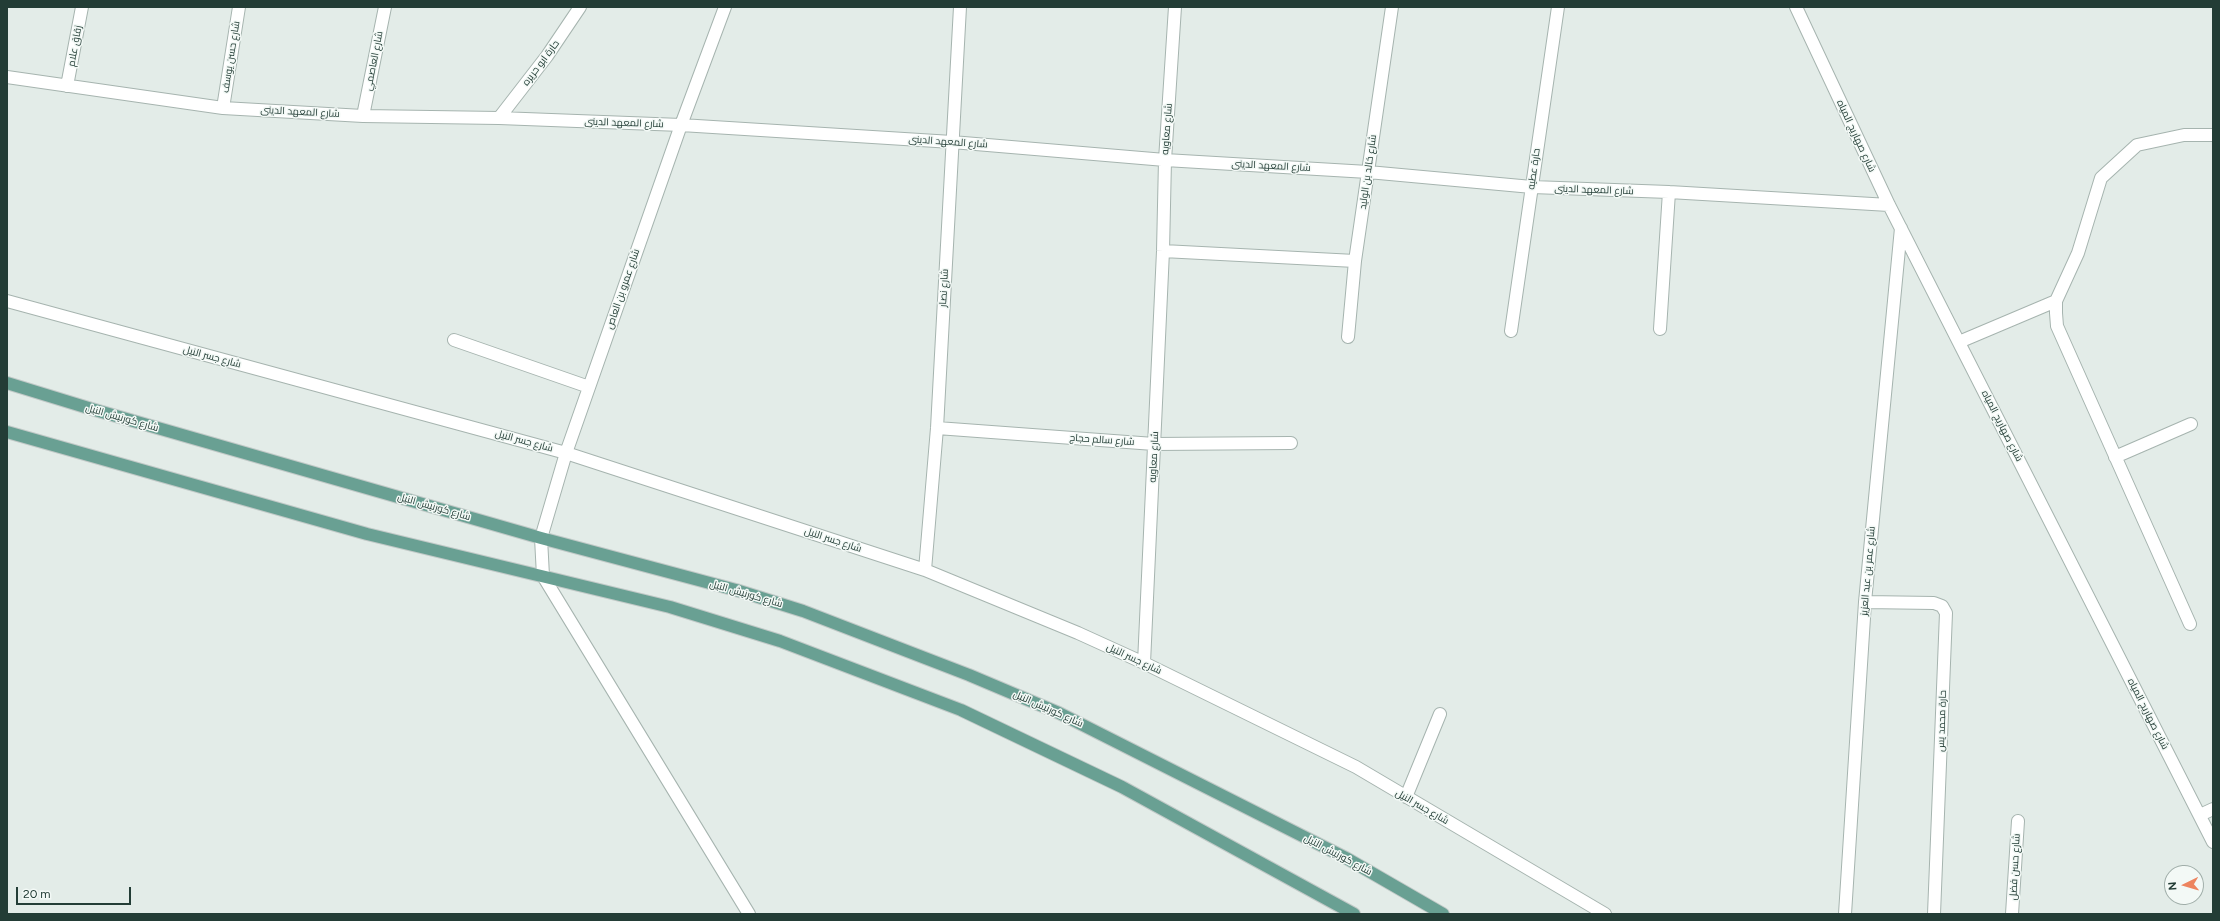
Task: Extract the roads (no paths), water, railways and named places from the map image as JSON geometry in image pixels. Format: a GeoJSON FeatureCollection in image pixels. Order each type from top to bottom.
{"type":"FeatureCollection","features":[{"type":"Feature","properties":{"kind":"main road","name":"شارع كورنيش النيل"},"geometry":{"type":"LineString","coordinates":[[7,383],[95,410],[541,538],[736,590],[803,611],[1059,713],[1346,858],[1443,914]]}},
{"type":"Feature","properties":{"kind":"main road"},"geometry":{"type":"LineString","coordinates":[[7,432],[367,534],[670,607],[780,641],[961,710],[1122,787],[1354,914]]}},
{"type":"Feature","properties":{"kind":"street","name":"زقاق علام"},"geometry":{"type":"LineString","coordinates":[[68,86],[82,7]]}},
{"type":"Feature","properties":{"kind":"street","name":"شارع حسن يوسف"},"geometry":{"type":"LineString","coordinates":[[223,108],[239,7]]}},
{"type":"Feature","properties":{"kind":"street","name":"شارع العاصمي"},"geometry":{"type":"LineString","coordinates":[[363,116],[385,7]]}},
{"type":"Feature","properties":{"kind":"street","name":"حارة ابو حريره"},"geometry":{"type":"LineString","coordinates":[[499,118],[547,56],[580,7]]}},
{"type":"Feature","properties":{"kind":"street","name":"شارع عمرو بن العاص"},"geometry":{"type":"LineString","coordinates":[[543,576],[541,538],[566,453],[681,125],[725,7]]}},
{"type":"Feature","properties":{"kind":"street","name":"شارع نصار"},"geometry":{"type":"LineString","coordinates":[[925,570],[937,428],[960,7]]}},
{"type":"Feature","properties":{"kind":"street","name":"شارع معاويه"},"geometry":{"type":"LineString","coordinates":[[1144,663],[1163,251],[1165,160],[1175,7]]}},
{"type":"Feature","properties":{"kind":"street","name":"شارع خالد بن الوليد"},"geometry":{"type":"LineString","coordinates":[[1348,337],[1356,261],[1392,7]]}},
{"type":"Feature","properties":{"kind":"street","name":"حارة عطيه"},"geometry":{"type":"LineString","coordinates":[[1511,331],[1558,7]]}},
{"type":"Feature","properties":{"kind":"street","name":"شارع صهاريج المياه"},"geometry":{"type":"LineString","coordinates":[[1796,7],[1889,205],[2213,842]]}},
{"type":"Feature","properties":{"kind":"street","name":"شارع المعهد الدينى"},"geometry":{"type":"LineString","coordinates":[[7,77],[223,108],[363,116],[499,118],[681,125],[952,142],[1165,160],[1368,172],[1532,187],[1669,192],[1889,205]]}},
{"type":"Feature","properties":{"kind":"street"},"geometry":{"type":"LineString","coordinates":[[2190,624],[2057,326],[2056,301],[2078,253],[2101,178],[2137,145],[2184,135],[2213,135]]}},
{"type":"Feature","properties":{"kind":"street"},"geometry":{"type":"LineString","coordinates":[[1660,329],[1669,192]]}},
{"type":"Feature","properties":{"kind":"street","name":"شارع عمر بن عبد العزيز"},"geometry":{"type":"LineString","coordinates":[[1845,914],[1865,602],[1901,228]]}},
{"type":"Feature","properties":{"kind":"street"},"geometry":{"type":"LineString","coordinates":[[1163,251],[1356,261]]}},
{"type":"Feature","properties":{"kind":"street","name":"شارع جسر النيل"},"geometry":{"type":"LineString","coordinates":[[7,301],[566,453],[925,570],[1078,633],[1144,663],[1356,768],[1605,914]]}},
{"type":"Feature","properties":{"kind":"street"},"geometry":{"type":"LineString","coordinates":[[1959,342],[2056,301]]}},
{"type":"Feature","properties":{"kind":"street"},"geometry":{"type":"LineString","coordinates":[[454,340],[589,387]]}},
{"type":"Feature","properties":{"kind":"street"},"geometry":{"type":"LineString","coordinates":[[2115,456],[2191,424]]}},
{"type":"Feature","properties":{"kind":"street","name":"شارع سالم حجاج"},"geometry":{"type":"LineString","coordinates":[[937,428],[1154,444],[1291,443]]}},
{"type":"Feature","properties":{"kind":"street"},"geometry":{"type":"LineString","coordinates":[[543,576],[749,914]]}},
{"type":"Feature","properties":{"kind":"street","name":"حارة محمد يس"},"geometry":{"type":"LineString","coordinates":[[1865,602],[1934,603],[1942,606],[1946,613],[1934,914]]}},
{"type":"Feature","properties":{"kind":"street"},"geometry":{"type":"LineString","coordinates":[[1406,797],[1440,714]]}},
{"type":"Feature","properties":{"kind":"street"},"geometry":{"type":"LineString","coordinates":[[2200,815],[2213,809]]}},
{"type":"Feature","properties":{"kind":"street","name":"شارع حسن فضل"},"geometry":{"type":"LineString","coordinates":[[2012,914],[2018,821]]}}]}
